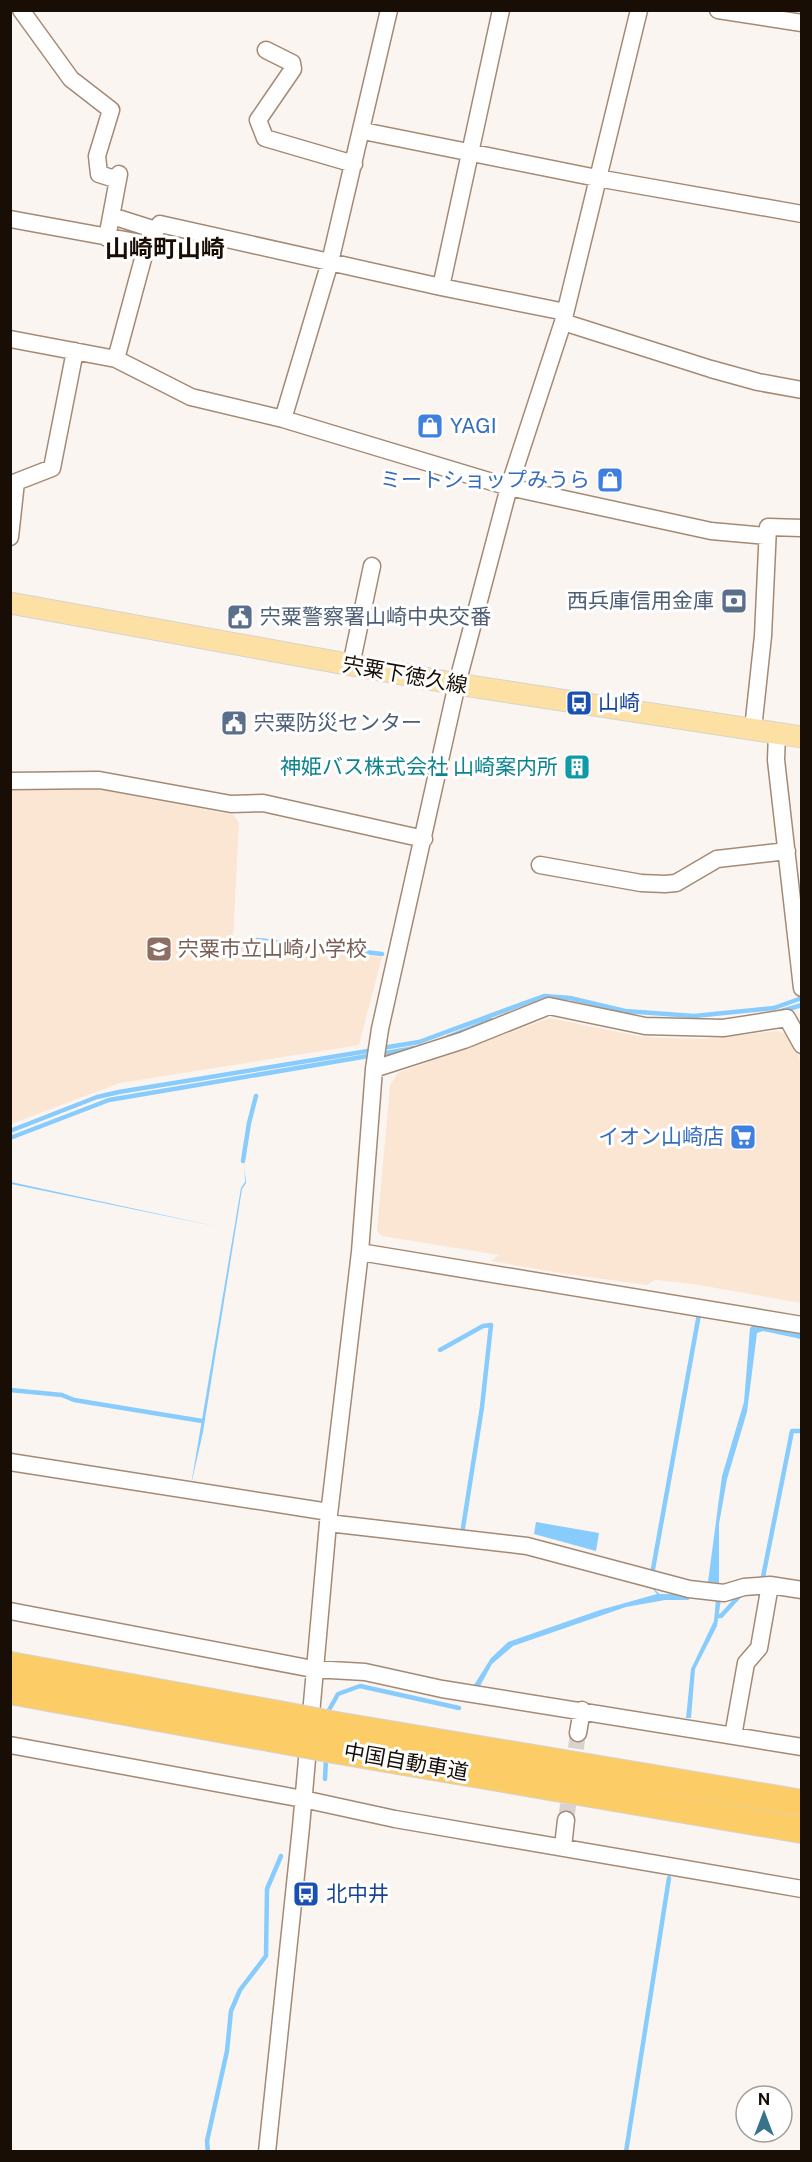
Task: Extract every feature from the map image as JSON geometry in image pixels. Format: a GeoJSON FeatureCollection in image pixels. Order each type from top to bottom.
{"type":"FeatureCollection","features":[{"type":"Feature","properties":{"kind":"highway","name":"中国自動車道"},"geometry":{"type":"LineString","coordinates":[[10,1665],[336,1725],[801,1803]]}},
{"type":"Feature","properties":{"kind":"highway","name":"中国自動車道"},"geometry":{"type":"LineString","coordinates":[[10,1691],[334,1750],[801,1830]]}},
{"type":"Feature","properties":{"kind":"main road","name":"宍粟下徳久線"},"geometry":{"type":"LineString","coordinates":[[10,603],[457,684],[801,737]]}},
{"type":"Feature","properties":{"kind":"street"},"geometry":{"type":"LineString","coordinates":[[21,10],[72,79],[111,110],[98,156],[99,174],[119,177],[107,238]]}},
{"type":"Feature","properties":{"kind":"street"},"geometry":{"type":"LineString","coordinates":[[283,419],[330,262],[363,131],[389,10]]}},
{"type":"Feature","properties":{"kind":"street"},"geometry":{"type":"LineString","coordinates":[[441,287],[501,10]]}},
{"type":"Feature","properties":{"kind":"street"},"geometry":{"type":"LineString","coordinates":[[267,2151],[303,1798],[328,1518],[360,1252],[374,1069],[388,991],[457,684],[509,487],[564,317],[639,10]]}},
{"type":"Feature","properties":{"kind":"street"},"geometry":{"type":"LineString","coordinates":[[718,10],[801,23]]}},
{"type":"Feature","properties":{"kind":"street"},"geometry":{"type":"LineString","coordinates":[[266,50],[292,63],[292,69],[258,120],[264,138],[354,164]]}},
{"type":"Feature","properties":{"kind":"street"},"geometry":{"type":"LineString","coordinates":[[363,131],[597,178],[801,214]]}},
{"type":"Feature","properties":{"kind":"street"},"geometry":{"type":"LineString","coordinates":[[112,216],[151,237]]}},
{"type":"Feature","properties":{"kind":"street"},"geometry":{"type":"LineString","coordinates":[[10,219],[107,238],[151,237]]}},
{"type":"Feature","properties":{"kind":"street"},"geometry":{"type":"LineString","coordinates":[[116,358],[151,237],[160,224],[564,317],[720,372],[801,390]]}},
{"type":"Feature","properties":{"kind":"street"},"geometry":{"type":"LineString","coordinates":[[10,339],[116,358],[191,397],[283,419],[509,487],[711,531],[766,536]]}},
{"type":"Feature","properties":{"kind":"street"},"geometry":{"type":"LineString","coordinates":[[10,537],[16,482],[52,468],[75,351]]}},
{"type":"Feature","properties":{"kind":"street"},"geometry":{"type":"LineString","coordinates":[[753,729],[763,636],[768,527],[801,528]]}},
{"type":"Feature","properties":{"kind":"street"},"geometry":{"type":"LineString","coordinates":[[351,665],[372,566]]}},
{"type":"Feature","properties":{"kind":"street"},"geometry":{"type":"LineString","coordinates":[[777,733],[776,760],[787,851],[796,893],[801,988]]}},
{"type":"Feature","properties":{"kind":"street"},"geometry":{"type":"LineString","coordinates":[[10,781],[99,780],[231,804],[263,803],[424,839]]}},
{"type":"Feature","properties":{"kind":"street"},"geometry":{"type":"LineString","coordinates":[[540,865],[641,883],[665,884],[676,883],[717,859],[787,851]]}},
{"type":"Feature","properties":{"kind":"street"},"geometry":{"type":"LineString","coordinates":[[374,1069],[464,1041],[549,1006],[645,1026],[723,1028],[794,1015],[801,1045]]}},
{"type":"Feature","properties":{"kind":"street"},"geometry":{"type":"LineString","coordinates":[[360,1252],[801,1325]]}},
{"type":"Feature","properties":{"kind":"street"},"geometry":{"type":"LineString","coordinates":[[10,1462],[328,1518],[527,1546],[689,1589],[724,1593],[744,1587],[770,1585],[801,1590]]}},
{"type":"Feature","properties":{"kind":"street"},"geometry":{"type":"LineString","coordinates":[[734,1736],[746,1663],[759,1648],[770,1585]]}},
{"type":"Feature","properties":{"kind":"street"},"geometry":{"type":"LineString","coordinates":[[10,1611],[313,1669],[365,1672],[442,1689],[801,1747]]}},
{"type":"Feature","properties":{"kind":"street"},"geometry":{"type":"LineString","coordinates":[[578,1733],[582,1710]]}},
{"type":"Feature","properties":{"kind":"street"},"geometry":{"type":"LineString","coordinates":[[10,1745],[303,1798],[395,1819],[801,1889]]}},
{"type":"Feature","properties":{"kind":"street"},"geometry":{"type":"LineString","coordinates":[[563,1847],[566,1820]]}},
{"type":"Feature","properties":{"kind":"shaded area","name":"宍粟市立山崎小学校"},"geometry":{"type":"Polygon","coordinates":[[[11,785],[91,788],[234,815],[239,823],[233,941],[382,957],[359,1045],[120,1083],[11,1124],[11,785]]]}},
{"type":"Feature","properties":{"kind":"shaded area"},"geometry":{"type":"Polygon","coordinates":[[[550,1018],[638,1036],[667,1038],[704,1039],[777,1031],[787,1034],[801,1060],[801,1303],[693,1284],[655,1280],[647,1285],[566,1274],[491,1261],[499,1255],[382,1236],[377,1231],[390,1085],[398,1073],[550,1018]]]}},
{"type":"Feature","properties":{"kind":"water"},"geometry":{"type":"Polygon","coordinates":[[[244,1166],[246,1183],[242,1189],[203,1432],[191,1485],[241,1188],[245,1182],[244,1166]]]}},
{"type":"Feature","properties":{"kind":"water"},"geometry":{"type":"Polygon","coordinates":[[[11,1182],[219,1227],[11,1184],[11,1182]]]}},
{"type":"Feature","properties":{"kind":"water"},"geometry":{"type":"Polygon","coordinates":[[[755,1323],[801,1333],[801,1339],[763,1331],[757,1333],[747,1412],[727,1479],[719,1524],[719,1583],[708,1582],[722,1476],[744,1402],[750,1328],[755,1323]]]}},
{"type":"Feature","properties":{"kind":"water"},"geometry":{"type":"Polygon","coordinates":[[[536,1522],[599,1533],[596,1551],[534,1534],[536,1522]]]}},
{"type":"Feature","properties":{"kind":"water"},"geometry":{"type":"Polygon","coordinates":[[[650,1586],[660,1594],[687,1594],[689,1600],[665,1600],[626,1607],[513,1646],[492,1664],[480,1686],[474,1685],[491,1658],[508,1642],[600,1610],[657,1594],[650,1586]]]}},
{"type":"Feature","properties":{"kind":"water"},"geometry":{"type":"Polygon","coordinates":[[[716,1599],[721,1599],[717,1626],[695,1669],[691,1718],[686,1718],[691,1669],[714,1621],[716,1599]]]}},
{"type":"Feature","properties":{"kind":"waterway"},"geometry":{"type":"LineString","coordinates":[[257,940],[382,954]]}},
{"type":"Feature","properties":{"kind":"waterway"},"geometry":{"type":"LineString","coordinates":[[382,1048],[419,1042],[544,996],[570,998],[625,1011],[694,1016],[774,1008],[802,998]]}},
{"type":"Feature","properties":{"kind":"waterway"},"geometry":{"type":"LineString","coordinates":[[778,1012],[802,1005]]}},
{"type":"Feature","properties":{"kind":"waterway"},"geometry":{"type":"LineString","coordinates":[[448,1037],[491,1020]]}},
{"type":"Feature","properties":{"kind":"waterway"},"geometry":{"type":"LineString","coordinates":[[10,1138],[109,1100],[415,1048]]}},
{"type":"Feature","properties":{"kind":"waterway"},"geometry":{"type":"LineString","coordinates":[[10,1131],[97,1097],[119,1092],[374,1050]]}},
{"type":"Feature","properties":{"kind":"waterway"},"geometry":{"type":"LineString","coordinates":[[243,1161],[256,1096]]}},
{"type":"Feature","properties":{"kind":"waterway"},"geometry":{"type":"LineString","coordinates":[[653,1569],[699,1314]]}},
{"type":"Feature","properties":{"kind":"waterway"},"geometry":{"type":"LineString","coordinates":[[440,1350],[483,1326],[491,1325],[482,1407],[463,1528]]}},
{"type":"Feature","properties":{"kind":"waterway"},"geometry":{"type":"LineString","coordinates":[[10,1390],[62,1395],[74,1400],[202,1421]]}},
{"type":"Feature","properties":{"kind":"waterway"},"geometry":{"type":"LineString","coordinates":[[763,1577],[792,1431],[802,1431]]}},
{"type":"Feature","properties":{"kind":"waterway"},"geometry":{"type":"LineString","coordinates":[[717,1616],[721,1616],[743,1592]]}},
{"type":"Feature","properties":{"kind":"waterway"},"geometry":{"type":"LineString","coordinates":[[329,1717],[329,1710],[338,1694],[360,1686],[459,1708]]}},
{"type":"Feature","properties":{"kind":"waterway"},"geometry":{"type":"LineString","coordinates":[[325,1779],[326,1758]]}},
{"type":"Feature","properties":{"kind":"waterway"},"geometry":{"type":"LineString","coordinates":[[208,2152],[207,2141],[227,2051],[231,2011],[240,1990],[266,1956],[267,1889],[281,1856]]}},
{"type":"Feature","properties":{"kind":"waterway"},"geometry":{"type":"LineString","coordinates":[[626,2152],[669,1878]]}},
{"type":"Feature","properties":{"kind":"tunnel"},"geometry":{"type":"LineString","coordinates":[[566,1820],[578,1733]]}},
{"type":"Feature","properties":{"kind":"place","name":"YAGI"},"geometry":{"type":"Point","coordinates":[430,426]}},
{"type":"Feature","properties":{"kind":"place","name":"ミートショップみうら"},"geometry":{"type":"Point","coordinates":[610,480]}},
{"type":"Feature","properties":{"kind":"place","name":"西兵庫信用金庫"},"geometry":{"type":"Point","coordinates":[734,601]}},
{"type":"Feature","properties":{"kind":"place","name":"宍粟警察署山崎中央交番"},"geometry":{"type":"Point","coordinates":[240,617]}},
{"type":"Feature","properties":{"kind":"place","name":"山崎"},"geometry":{"type":"Point","coordinates":[579,703]}},
{"type":"Feature","properties":{"kind":"place","name":"宍粟防災センター"},"geometry":{"type":"Point","coordinates":[234,723]}},
{"type":"Feature","properties":{"kind":"place","name":"神姫バス株式会社 山崎案内所"},"geometry":{"type":"Point","coordinates":[577,767]}},
{"type":"Feature","properties":{"kind":"place","name":"宍粟市立山崎小学校"},"geometry":{"type":"Point","coordinates":[159,949]}},
{"type":"Feature","properties":{"kind":"place","name":"イオン山崎店"},"geometry":{"type":"Point","coordinates":[743,1137]}},
{"type":"Feature","properties":{"kind":"place","name":"北中井"},"geometry":{"type":"Point","coordinates":[306,1894]}},
{"type":"Feature","properties":{"kind":"district","name":"山崎町山崎"},"geometry":{"type":"Point","coordinates":[165,249]}}]}
